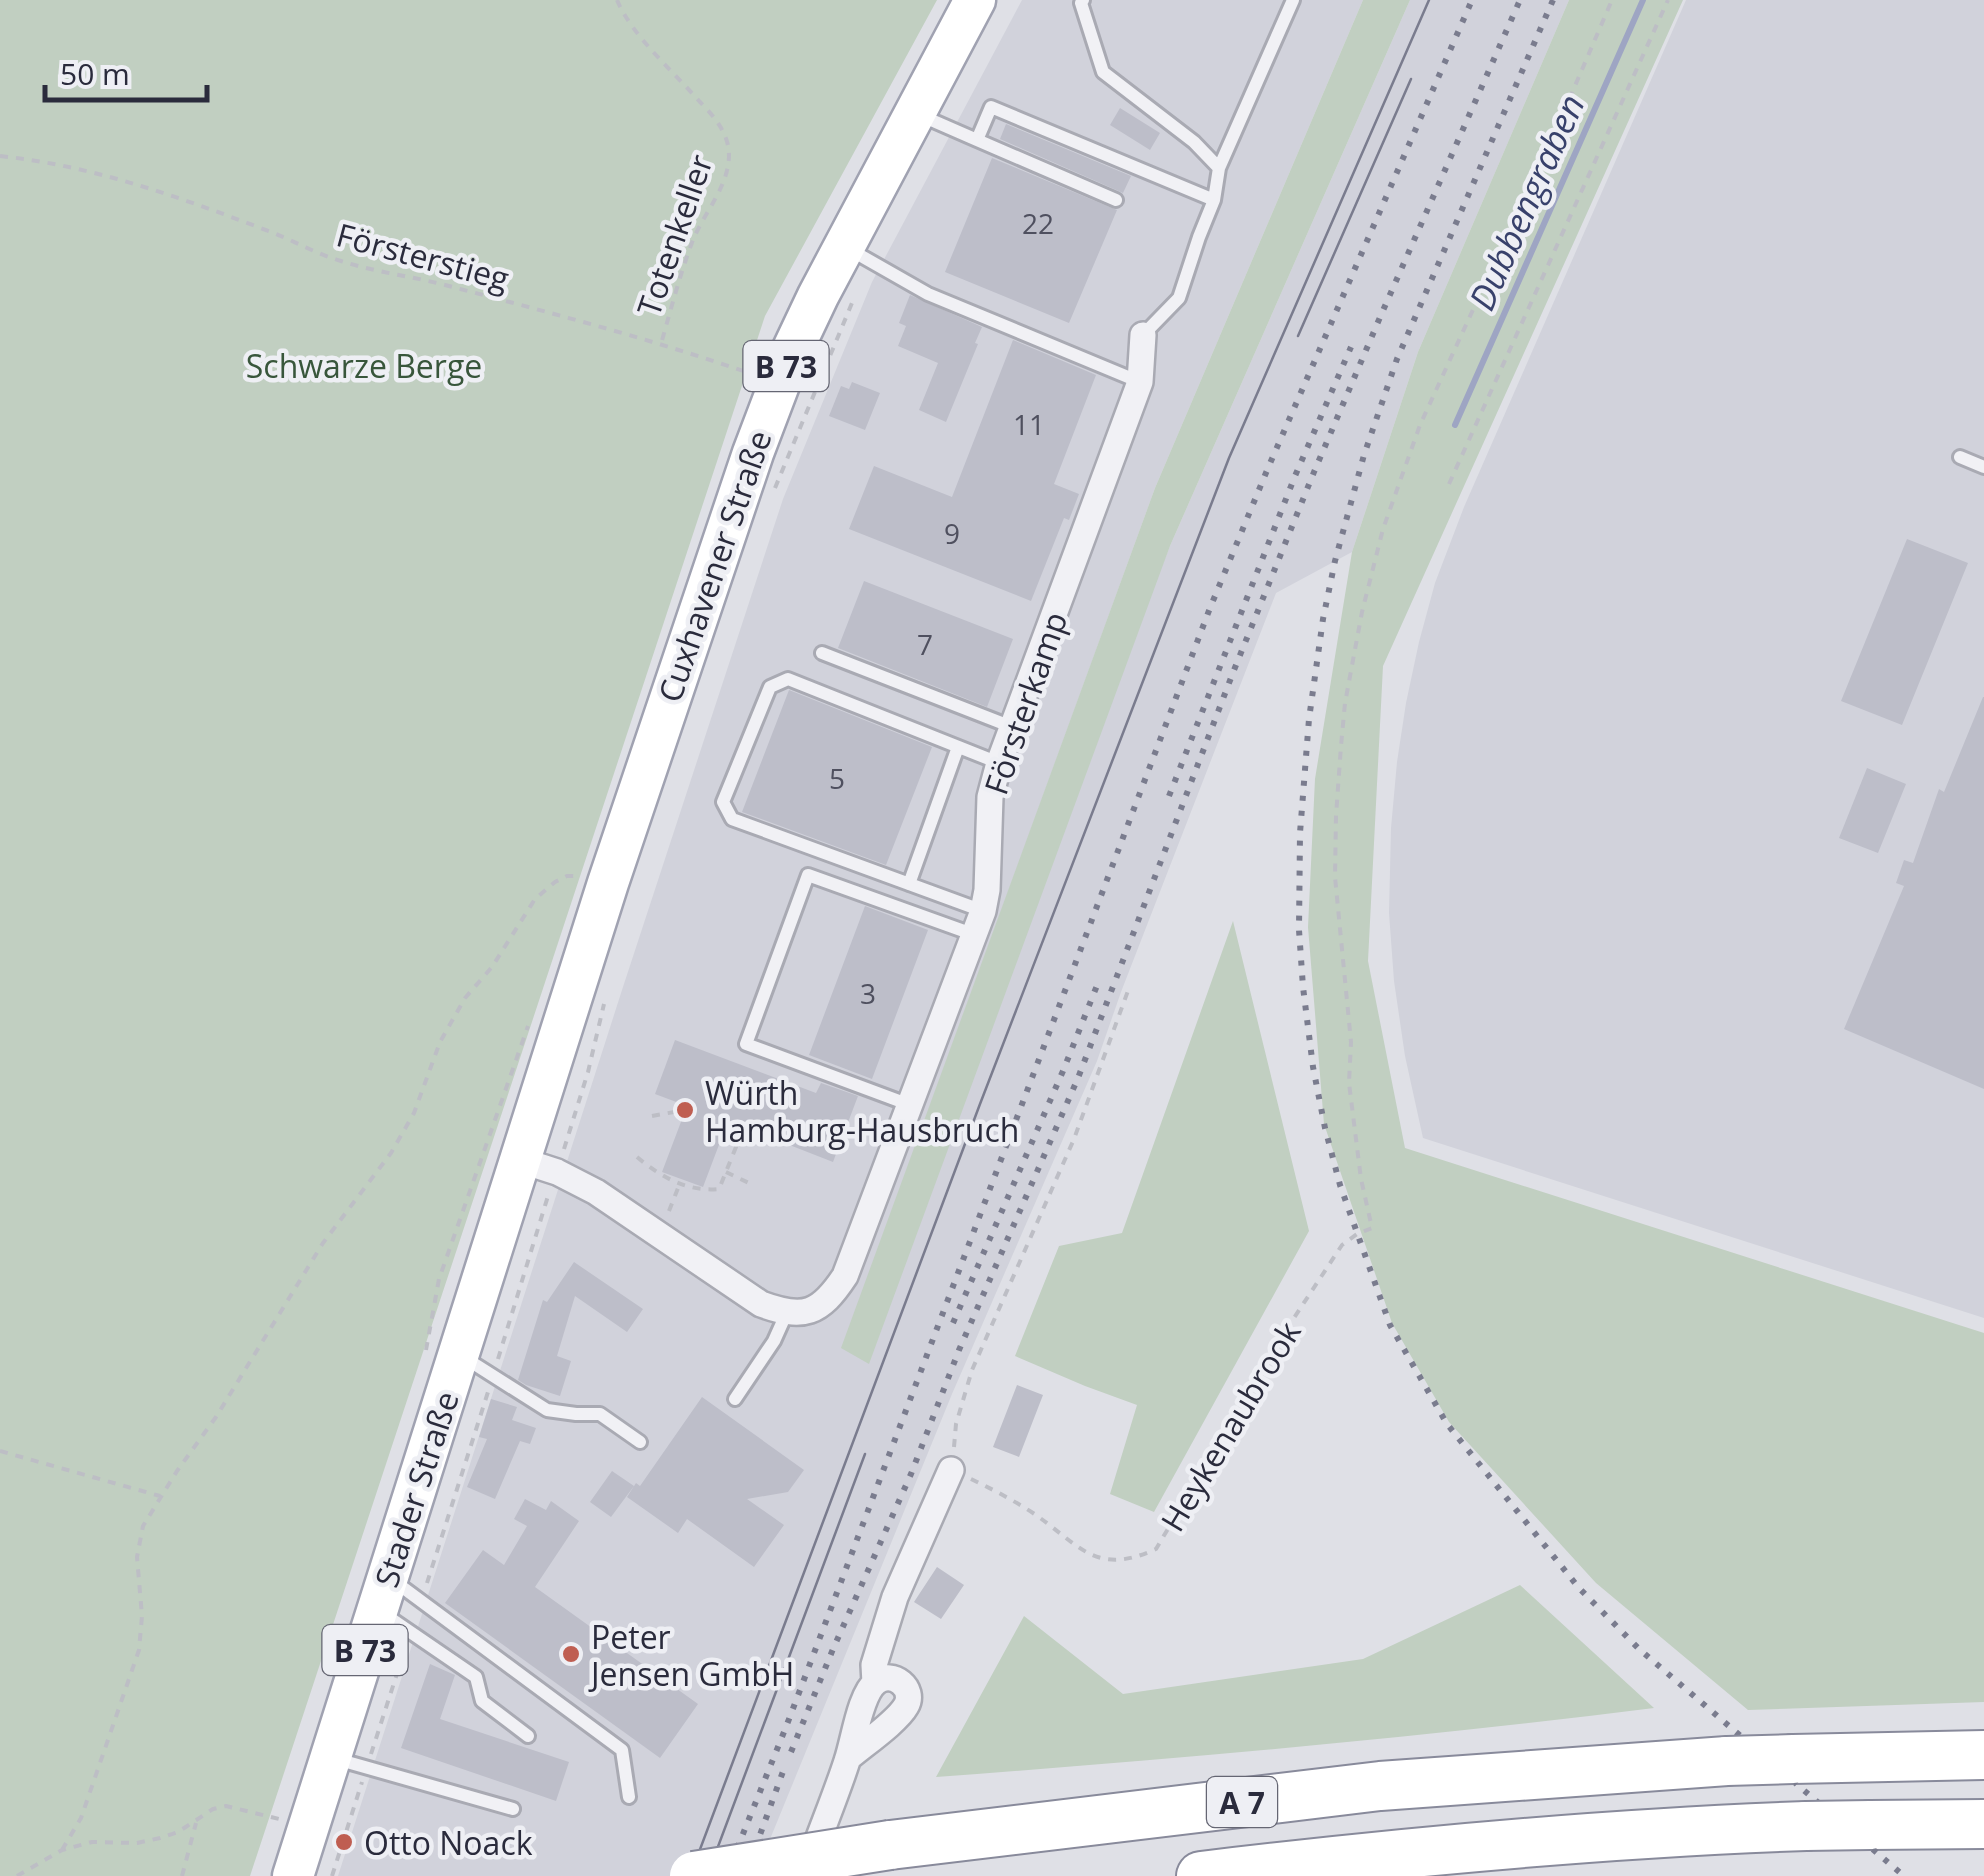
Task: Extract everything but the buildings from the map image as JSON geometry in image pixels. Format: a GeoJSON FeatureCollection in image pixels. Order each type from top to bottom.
{"type":"FeatureCollection","features":[{"type":"Feature","properties":{"kind":"highway","name":"A 7"},"geometry":{"type":"LineString","coordinates":[[694,1876],[890,1845],[1380,1786],[1727,1761],[1984,1755]]}},
{"type":"Feature","properties":{"kind":"highway","name":"A 7"},"geometry":{"type":"LineString","coordinates":[[1201,1876],[1493,1846],[1722,1829],[1984,1824]]}},
{"type":"Feature","properties":{"kind":"main road","name":"Cuxhavener Straße"},"geometry":{"type":"LineString","coordinates":[[539,1166],[608,883],[698,609],[778,385],[791,352],[856,253],[915,112],[975,0]]}},
{"type":"Feature","properties":{"kind":"main road","name":"Stader Straße"},"geometry":{"type":"LineString","coordinates":[[293,1876],[308,1829],[349,1762],[383,1593],[458,1354],[539,1166]]}},
{"type":"Feature","properties":{"kind":"street","name":"Försterkamp"},"geometry":{"type":"LineString","coordinates":[[787,1312],[816,1309],[831,1298],[845,1276],[979,923],[987,890],[990,797],[998,763],[1140,382],[1143,335]]}},
{"type":"Feature","properties":{"kind":"street"},"geometry":{"type":"LineString","coordinates":[[539,1166],[596,1192],[761,1304],[787,1312]]}},
{"type":"Feature","properties":{"kind":"street"},"geometry":{"type":"LineString","coordinates":[[804,1876],[848,1758],[862,1708],[875,1682],[874,1665],[895,1597],[952,1470]]}},
{"type":"Feature","properties":{"kind":"street"},"geometry":{"type":"LineString","coordinates":[[848,1758],[908,1703],[906,1686],[899,1680],[875,1682]]}},
{"type":"Feature","properties":{"kind":"lane"},"geometry":{"type":"LineString","coordinates":[[1083,0],[1104,72],[1194,142],[1218,168]]}},
{"type":"Feature","properties":{"kind":"lane"},"geometry":{"type":"LineString","coordinates":[[1143,335],[1179,298],[1214,200],[1218,168],[1293,0]]}},
{"type":"Feature","properties":{"kind":"lane"},"geometry":{"type":"LineString","coordinates":[[977,140],[991,107],[1214,200]]}},
{"type":"Feature","properties":{"kind":"lane"},"geometry":{"type":"LineString","coordinates":[[915,112],[1116,200]]}},
{"type":"Feature","properties":{"kind":"lane"},"geometry":{"type":"LineString","coordinates":[[856,253],[928,294],[1140,382]]}},
{"type":"Feature","properties":{"kind":"lane"},"geometry":{"type":"LineString","coordinates":[[1960,457],[1984,467]]}},
{"type":"Feature","properties":{"kind":"lane"},"geometry":{"type":"LineString","coordinates":[[822,653],[1012,727]]}},
{"type":"Feature","properties":{"kind":"lane"},"geometry":{"type":"LineString","coordinates":[[979,923],[909,884],[732,819],[723,802],[770,687],[788,679],[998,763]]}},
{"type":"Feature","properties":{"kind":"lane"},"geometry":{"type":"LineString","coordinates":[[909,884],[958,747]]}},
{"type":"Feature","properties":{"kind":"lane"},"geometry":{"type":"LineString","coordinates":[[910,1105],[746,1044],[808,875],[979,923]]}},
{"type":"Feature","properties":{"kind":"lane"},"geometry":{"type":"LineString","coordinates":[[735,1399],[774,1341],[787,1312]]}},
{"type":"Feature","properties":{"kind":"lane"},"geometry":{"type":"LineString","coordinates":[[458,1354],[547,1410],[600,1414],[640,1442]]}},
{"type":"Feature","properties":{"kind":"lane"},"geometry":{"type":"LineString","coordinates":[[383,1593],[421,1601],[622,1750],[629,1797]]}},
{"type":"Feature","properties":{"kind":"lane"},"geometry":{"type":"LineString","coordinates":[[383,1593],[410,1632],[476,1677],[482,1701],[528,1736]]}},
{"type":"Feature","properties":{"kind":"lane"},"geometry":{"type":"LineString","coordinates":[[349,1762],[514,1810]]}},
{"type":"Feature","properties":{"kind":"path","name":"Totenkeller"},"geometry":{"type":"LineString","coordinates":[[617,0],[640,36],[716,118],[729,155],[726,173],[694,236],[661,344]]}},
{"type":"Feature","properties":{"kind":"path","name":"Heykenaubrook"},"geometry":{"type":"LineString","coordinates":[[952,1470],[1022,1506],[1099,1558],[1126,1561],[1156,1550],[1286,1330],[1342,1245],[1372,1228],[1351,1100],[1351,1042],[1334,877],[1341,746],[1362,612],[1388,512],[1420,425],[1612,0]]}},
{"type":"Feature","properties":{"kind":"path"},"geometry":{"type":"LineString","coordinates":[[1449,484],[1668,0]]}},
{"type":"Feature","properties":{"kind":"path","name":"Försterstieg"},"geometry":{"type":"LineString","coordinates":[[0,156],[36,160],[174,195],[348,264],[436,282],[572,318],[778,385]]}},
{"type":"Feature","properties":{"kind":"path"},"geometry":{"type":"LineString","coordinates":[[769,498],[856,253]]}},
{"type":"Feature","properties":{"kind":"path"},"geometry":{"type":"LineString","coordinates":[[62,1850],[81,1818],[139,1650],[142,1616],[136,1557],[142,1526],[216,1417],[323,1244],[391,1153],[414,1112],[440,1042],[456,1013],[492,967],[535,899],[567,876],[608,883]]}},
{"type":"Feature","properties":{"kind":"path"},"geometry":{"type":"LineString","coordinates":[[952,1470],[956,1424],[972,1370],[1074,1139],[1129,988]]}},
{"type":"Feature","properties":{"kind":"path"},"geometry":{"type":"LineString","coordinates":[[421,1601],[540,1215],[539,1166],[588,1072],[605,1000]]}},
{"type":"Feature","properties":{"kind":"path"},"geometry":{"type":"LineString","coordinates":[[652,1116],[685,1110]]}},
{"type":"Feature","properties":{"kind":"path"},"geometry":{"type":"LineString","coordinates":[[637,1157],[662,1176],[701,1191],[719,1189],[736,1147],[734,1124]]}},
{"type":"Feature","properties":{"kind":"path"},"geometry":{"type":"LineString","coordinates":[[720,1140],[736,1147]]}},
{"type":"Feature","properties":{"kind":"path"},"geometry":{"type":"LineString","coordinates":[[726,1172],[753,1185]]}},
{"type":"Feature","properties":{"kind":"path"},"geometry":{"type":"LineString","coordinates":[[655,1232],[680,1183]]}},
{"type":"Feature","properties":{"kind":"path"},"geometry":{"type":"LineString","coordinates":[[0,1450],[160,1496]]}},
{"type":"Feature","properties":{"kind":"path"},"geometry":{"type":"LineString","coordinates":[[332,1876],[349,1762],[410,1632]]}},
{"type":"Feature","properties":{"kind":"path"},"geometry":{"type":"LineString","coordinates":[[18,1876],[62,1850],[92,1842],[138,1843],[178,1832],[213,1809],[226,1806],[266,1814],[308,1829]]}},
{"type":"Feature","properties":{"kind":"path"},"geometry":{"type":"LineString","coordinates":[[182,1876],[196,1821]]}},
{"type":"Feature","properties":{"kind":"shaded area"},"geometry":{"type":"Polygon","coordinates":[[[1022,0],[1363,0],[1155,488],[842,1348],[1170,546],[1410,0],[1569,0],[1418,352],[1352,552],[1276,593],[1097,1061],[952,1394],[755,1876],[338,1876],[783,499],[872,282],[1022,0]]]}},
{"type":"Feature","properties":{"kind":"shaded area"},"geometry":{"type":"Polygon","coordinates":[[[1686,0],[1984,0],[1984,1318],[1423,1138],[1405,1056],[1389,913],[1397,762],[1419,642],[1435,583],[1464,507],[1686,0]]]}},
{"type":"Feature","properties":{"kind":"green space","name":"Schwarze Berge"},"geometry":{"type":"Polygon","coordinates":[[[0,0],[937,0],[765,316],[250,1876],[0,1876],[0,0]]]}},
{"type":"Feature","properties":{"kind":"green space"},"geometry":{"type":"Polygon","coordinates":[[[1363,0],[1410,0],[1170,546],[869,1364],[841,1348],[1155,488],[1363,0]]]}},
{"type":"Feature","properties":{"kind":"green space"},"geometry":{"type":"Polygon","coordinates":[[[1569,0],[1683,0],[1383,666],[1368,961],[1405,1148],[1984,1333],[1984,1702],[1748,1710],[1596,1583],[1449,1422],[1392,1323],[1324,1124],[1308,927],[1315,779],[1352,552],[1418,352],[1569,0]]]}},
{"type":"Feature","properties":{"kind":"green space"},"geometry":{"type":"Polygon","coordinates":[[[1233,921],[1309,1231],[1154,1512],[1110,1494],[1137,1405],[1015,1356],[1059,1246],[1122,1233],[1233,921]]]}},
{"type":"Feature","properties":{"kind":"green space"},"geometry":{"type":"Polygon","coordinates":[[[1520,1585],[1654,1708],[1296,1747],[936,1777],[1024,1616],[1123,1694],[1363,1659],[1520,1585]]]}},
{"type":"Feature","properties":{"kind":"waterway","name":"Dubbengraben"},"geometry":{"type":"LineString","coordinates":[[1455,425],[1643,0]]}},
{"type":"Feature","properties":{"kind":"tram line"},"geometry":{"type":"LineString","coordinates":[[690,1876],[980,1104],[1229,458],[1429,0]]}},
{"type":"Feature","properties":{"kind":"tram line"},"geometry":{"type":"LineString","coordinates":[[1298,336],[1411,79]]}},
{"type":"Feature","properties":{"kind":"tram line"},"geometry":{"type":"LineString","coordinates":[[707,1876],[865,1454]]}},
{"type":"Feature","properties":{"kind":"railway"},"geometry":{"type":"LineString","coordinates":[[726,1876],[1210,608],[1472,0]]}},
{"type":"Feature","properties":{"kind":"railway"},"geometry":{"type":"LineString","coordinates":[[791,1752],[1078,1078],[1314,472],[1520,0]]}},
{"type":"Feature","properties":{"kind":"railway"},"geometry":{"type":"LineString","coordinates":[[1553,0],[1397,359],[1364,455],[1335,561],[1309,719],[1300,833],[1299,930],[1313,1067],[1340,1185],[1390,1325],[1447,1424],[1579,1588],[1639,1649],[1904,1876]]}},
{"type":"Feature","properties":{"kind":"railway"},"geometry":{"type":"LineString","coordinates":[[1169,796],[1295,476],[1351,347]]}},
{"type":"Feature","properties":{"kind":"railway"},"geometry":{"type":"LineString","coordinates":[[953,1323],[1098,983]]}},
{"type":"Feature","properties":{"kind":"railway"},"geometry":{"type":"LineString","coordinates":[[745,1876],[785,1766]]}},
{"type":"Feature","properties":{"kind":"place","name":"Würth Hamburg-Hausbruch"},"geometry":{"type":"Point","coordinates":[685,1110]}},
{"type":"Feature","properties":{"kind":"place","name":"Peter Jensen GmbH"},"geometry":{"type":"Point","coordinates":[571,1654]}},
{"type":"Feature","properties":{"kind":"place","name":"Otto Noack"},"geometry":{"type":"Point","coordinates":[344,1842]}}]}
